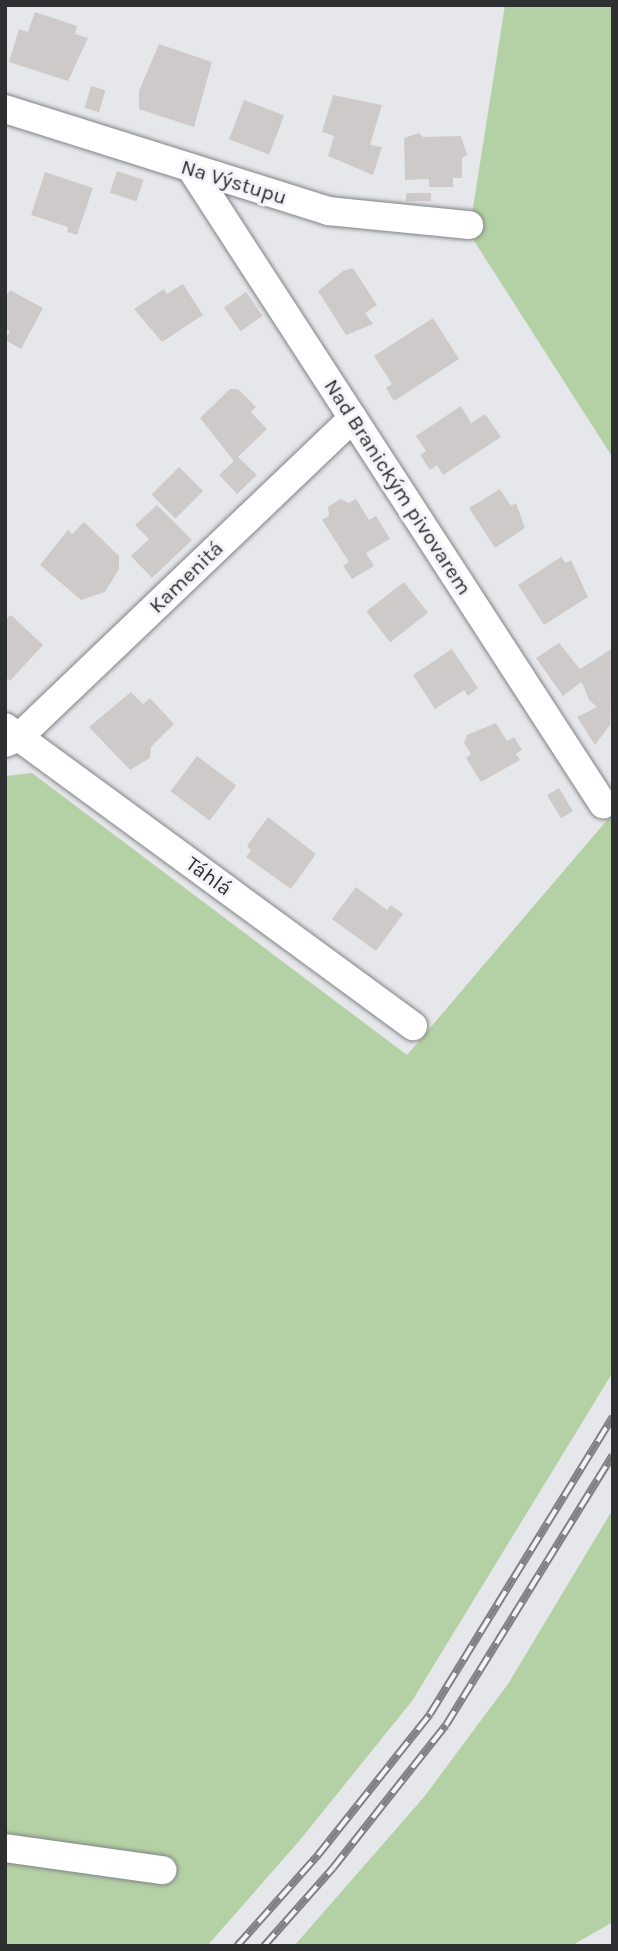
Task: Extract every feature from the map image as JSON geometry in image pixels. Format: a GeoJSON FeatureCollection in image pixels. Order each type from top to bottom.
{"type":"FeatureCollection","features":[{"type":"Feature","properties":{"kind":"street","name":"Na Výstupu"},"geometry":{"type":"LineString","coordinates":[[5,109],[328,211],[469,225]]}},
{"type":"Feature","properties":{"kind":"street","name":"Nad Branickým pivovarem"},"geometry":{"type":"LineString","coordinates":[[192,170],[603,804]]}},
{"type":"Feature","properties":{"kind":"street","name":"Kamenitá"},"geometry":{"type":"LineString","coordinates":[[10,736],[353,418]]}},
{"type":"Feature","properties":{"kind":"street","name":"Táhlá"},"geometry":{"type":"LineString","coordinates":[[10,736],[413,1026]]}},
{"type":"Feature","properties":{"kind":"street"},"geometry":{"type":"LineString","coordinates":[[5,1848],[162,1870]]}},
{"type":"Feature","properties":{"kind":"green space"},"geometry":{"type":"Polygon","coordinates":[[[505,5],[613,6],[613,458],[469,233],[505,5]]]}},
{"type":"Feature","properties":{"kind":"green space"},"geometry":{"type":"Polygon","coordinates":[[[32,773],[407,1055],[613,813],[613,1372],[412,1701],[300,1840],[207,1946],[5,1946],[5,776],[32,773]]]}},
{"type":"Feature","properties":{"kind":"green space"},"geometry":{"type":"Polygon","coordinates":[[[613,1509],[613,1922],[571,1946],[294,1946],[424,1797],[508,1684],[613,1509]]]}},
{"type":"Feature","properties":{"kind":"building"},"geometry":{"type":"Polygon","coordinates":[[[35,12],[77,26],[75,34],[88,38],[68,81],[9,62],[19,29],[28,32],[35,12]]]}},
{"type":"Feature","properties":{"kind":"building"},"geometry":{"type":"Polygon","coordinates":[[[159,44],[212,62],[194,127],[139,109],[139,91],[159,44]]]}},
{"type":"Feature","properties":{"kind":"building"},"geometry":{"type":"Polygon","coordinates":[[[91,86],[105,90],[99,112],[85,108],[91,86]]]}},
{"type":"Feature","properties":{"kind":"building"},"geometry":{"type":"Polygon","coordinates":[[[333,95],[382,105],[370,145],[382,147],[373,175],[328,156],[334,136],[322,132],[333,95]]]}},
{"type":"Feature","properties":{"kind":"building"},"geometry":{"type":"Polygon","coordinates":[[[244,100],[284,115],[269,155],[229,139],[244,100]]]}},
{"type":"Feature","properties":{"kind":"building"},"geometry":{"type":"Polygon","coordinates":[[[419,133],[423,137],[461,136],[467,155],[462,158],[462,178],[453,178],[453,187],[429,187],[429,179],[405,180],[404,138],[419,133]]]}},
{"type":"Feature","properties":{"kind":"building"},"geometry":{"type":"Polygon","coordinates":[[[117,171],[144,180],[137,202],[110,193],[117,171]]]}},
{"type":"Feature","properties":{"kind":"building"},"geometry":{"type":"Polygon","coordinates":[[[45,172],[93,188],[77,235],[67,232],[68,227],[31,215],[45,172]]]}},
{"type":"Feature","properties":{"kind":"building"},"geometry":{"type":"Polygon","coordinates":[[[406,193],[431,193],[431,201],[406,201],[406,193]]]}},
{"type":"Feature","properties":{"kind":"building"},"geometry":{"type":"Polygon","coordinates":[[[353,268],[377,305],[365,313],[373,324],[346,335],[318,291],[343,271],[353,268]]]}},
{"type":"Feature","properties":{"kind":"building"},"geometry":{"type":"Polygon","coordinates":[[[183,284],[203,315],[162,342],[134,309],[164,289],[167,294],[183,284]]]}},
{"type":"Feature","properties":{"kind":"building"},"geometry":{"type":"Polygon","coordinates":[[[10,290],[43,308],[21,349],[5,340],[10,331],[5,328],[5,298],[10,290]]]}},
{"type":"Feature","properties":{"kind":"building"},"geometry":{"type":"Polygon","coordinates":[[[246,292],[263,316],[241,331],[224,307],[246,292]]]}},
{"type":"Feature","properties":{"kind":"building"},"geometry":{"type":"Polygon","coordinates":[[[433,318],[459,359],[394,401],[386,388],[392,384],[374,356],[433,318]]]}},
{"type":"Feature","properties":{"kind":"building"},"geometry":{"type":"Polygon","coordinates":[[[230,389],[238,389],[256,407],[251,412],[267,429],[238,457],[257,475],[237,494],[219,475],[234,461],[200,418],[230,389]]]}},
{"type":"Feature","properties":{"kind":"building"},"geometry":{"type":"Polygon","coordinates":[[[461,406],[471,423],[485,414],[501,437],[443,475],[437,465],[430,470],[420,455],[426,451],[416,436],[461,406]]]}},
{"type":"Feature","properties":{"kind":"building"},"geometry":{"type":"Polygon","coordinates":[[[179,467],[203,491],[175,519],[151,495],[179,467]]]}},
{"type":"Feature","properties":{"kind":"building"},"geometry":{"type":"Polygon","coordinates":[[[500,489],[511,506],[516,503],[525,528],[495,548],[469,508],[500,489]]]}},
{"type":"Feature","properties":{"kind":"building"},"geometry":{"type":"Polygon","coordinates":[[[340,499],[349,503],[356,499],[369,520],[376,516],[390,539],[366,553],[374,566],[352,579],[343,566],[349,562],[322,520],[329,516],[328,507],[340,499]]]}},
{"type":"Feature","properties":{"kind":"building"},"geometry":{"type":"Polygon","coordinates":[[[157,505],[192,540],[152,578],[131,556],[149,539],[135,525],[157,505]]]}},
{"type":"Feature","properties":{"kind":"building"},"geometry":{"type":"Polygon","coordinates":[[[84,522],[119,556],[119,569],[105,592],[81,600],[40,565],[68,530],[72,534],[84,522]]]}},
{"type":"Feature","properties":{"kind":"building"},"geometry":{"type":"Polygon","coordinates":[[[561,557],[566,563],[571,560],[588,597],[544,625],[518,585],[561,557]]]}},
{"type":"Feature","properties":{"kind":"building"},"geometry":{"type":"Polygon","coordinates":[[[404,582],[428,613],[390,642],[366,612],[404,582]]]}},
{"type":"Feature","properties":{"kind":"building"},"geometry":{"type":"Polygon","coordinates":[[[11,615],[43,645],[10,681],[5,677],[5,620],[11,615]]]}},
{"type":"Feature","properties":{"kind":"building"},"geometry":{"type":"Polygon","coordinates":[[[559,643],[580,669],[613,648],[610,725],[595,745],[577,717],[597,707],[589,700],[581,682],[563,696],[536,658],[559,643]]]}},
{"type":"Feature","properties":{"kind":"building"},"geometry":{"type":"Polygon","coordinates":[[[452,649],[478,688],[468,696],[464,690],[435,709],[413,675],[452,649]]]}},
{"type":"Feature","properties":{"kind":"building"},"geometry":{"type":"Polygon","coordinates":[[[131,692],[143,704],[150,698],[174,724],[151,747],[150,758],[130,770],[89,727],[131,692]]]}},
{"type":"Feature","properties":{"kind":"building"},"geometry":{"type":"Polygon","coordinates":[[[496,723],[507,741],[514,737],[522,750],[516,754],[520,760],[481,782],[466,758],[471,754],[464,743],[467,735],[496,723]]]}},
{"type":"Feature","properties":{"kind":"building"},"geometry":{"type":"Polygon","coordinates":[[[197,756],[236,785],[210,821],[171,791],[197,756]]]}},
{"type":"Feature","properties":{"kind":"building"},"geometry":{"type":"Polygon","coordinates":[[[559,788],[573,811],[561,818],[547,795],[559,788]]]}},
{"type":"Feature","properties":{"kind":"building"},"geometry":{"type":"Polygon","coordinates":[[[268,817],[316,854],[291,889],[246,857],[251,850],[247,846],[268,817]]]}},
{"type":"Feature","properties":{"kind":"building"},"geometry":{"type":"Polygon","coordinates":[[[356,887],[387,910],[391,905],[403,914],[376,951],[332,919],[356,887]]]}},
{"type":"Feature","properties":{"kind":"railway"},"geometry":{"type":"LineString","coordinates":[[237,1946],[318,1855],[430,1714],[613,1417]]}},
{"type":"Feature","properties":{"kind":"railway"},"geometry":{"type":"LineString","coordinates":[[264,1946],[333,1868],[446,1725],[613,1455]]}}]}
